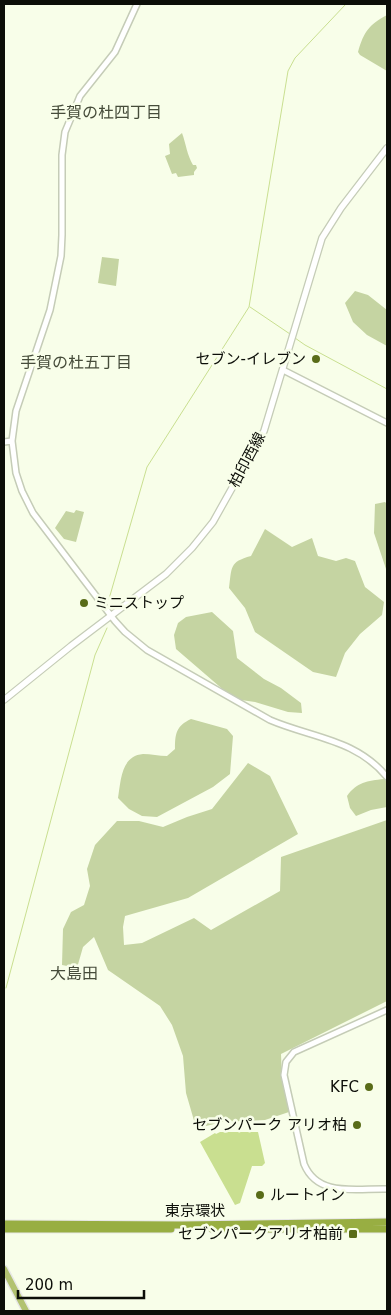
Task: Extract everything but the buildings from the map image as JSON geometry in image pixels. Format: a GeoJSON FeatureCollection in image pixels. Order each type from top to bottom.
{"type":"FeatureCollection","features":[{"type":"Feature","properties":{"kind":"highway","name":"東京環状"},"geometry":{"type":"LineString","coordinates":[[4,1224],[182,1225],[387,1222]]}},
{"type":"Feature","properties":{"kind":"highway","name":"東京環状"},"geometry":{"type":"LineString","coordinates":[[4,1229],[387,1229]]}},
{"type":"Feature","properties":{"kind":"main road","name":"柏印西線"},"geometry":{"type":"LineString","coordinates":[[4,700],[175,566],[213,522],[264,431],[322,238],[336,214],[387,148]]}},
{"type":"Feature","properties":{"kind":"main road"},"geometry":{"type":"LineString","coordinates":[[4,1269],[26,1311]]}},
{"type":"Feature","properties":{"kind":"street"},"geometry":{"type":"LineString","coordinates":[[138,4],[115,52],[80,96],[65,132],[62,155],[62,235],[58,274],[50,310],[16,411],[12,442],[16,473],[27,502],[54,541],[111,616],[130,637],[158,657],[270,720],[357,750],[375,764],[387,777]]}},
{"type":"Feature","properties":{"kind":"street"},"geometry":{"type":"LineString","coordinates":[[283,370],[387,423]]}},
{"type":"Feature","properties":{"kind":"street"},"geometry":{"type":"LineString","coordinates":[[4,442],[12,442]]}},
{"type":"Feature","properties":{"kind":"street"},"geometry":{"type":"LineString","coordinates":[[387,1010],[294,1052],[286,1062],[284,1075],[304,1164],[315,1181],[327,1187],[336,1188],[387,1189]]}},
{"type":"Feature","properties":{"kind":"shaded area"},"geometry":{"type":"Polygon","coordinates":[[[387,15],[387,71],[358,52],[368,29],[387,15]]]}},
{"type":"Feature","properties":{"kind":"shaded area"},"geometry":{"type":"Polygon","coordinates":[[[182,133],[191,161],[197,168],[194,175],[178,177],[176,173],[172,174],[165,156],[170,154],[169,144],[182,133]]]}},
{"type":"Feature","properties":{"kind":"shaded area"},"geometry":{"type":"Polygon","coordinates":[[[102,257],[119,259],[116,286],[98,283],[102,257]]]}},
{"type":"Feature","properties":{"kind":"shaded area"},"geometry":{"type":"Polygon","coordinates":[[[355,291],[368,295],[387,310],[387,346],[367,335],[353,322],[345,303],[355,291]]]}},
{"type":"Feature","properties":{"kind":"shaded area"},"geometry":{"type":"Polygon","coordinates":[[[385,502],[387,504],[387,572],[374,533],[375,504],[385,502]]]}},
{"type":"Feature","properties":{"kind":"shaded area"},"geometry":{"type":"Polygon","coordinates":[[[76,510],[84,512],[76,542],[64,539],[55,528],[66,511],[74,513],[76,510]]]}},
{"type":"Feature","properties":{"kind":"shaded area"},"geometry":{"type":"Polygon","coordinates":[[[265,529],[292,547],[312,538],[318,556],[336,561],[346,558],[355,561],[365,587],[384,602],[382,615],[360,634],[345,653],[336,677],[313,672],[255,632],[245,608],[229,588],[233,566],[244,558],[251,556],[265,529]]]}},
{"type":"Feature","properties":{"kind":"shaded area"},"geometry":{"type":"Polygon","coordinates":[[[212,612],[233,631],[237,658],[264,679],[281,688],[301,703],[302,713],[288,712],[255,702],[234,699],[176,649],[174,635],[178,623],[186,617],[212,612]]]}},
{"type":"Feature","properties":{"kind":"shaded area"},"geometry":{"type":"Polygon","coordinates":[[[191,719],[227,729],[233,736],[230,774],[213,787],[157,817],[142,816],[129,809],[118,798],[121,777],[126,764],[130,759],[143,754],[167,756],[175,749],[177,731],[191,719]]]}},
{"type":"Feature","properties":{"kind":"shaded area"},"geometry":{"type":"Polygon","coordinates":[[[248,763],[270,776],[298,834],[188,898],[125,916],[123,927],[124,945],[142,943],[194,918],[211,930],[280,891],[281,857],[387,820],[387,1001],[281,1054],[282,1079],[289,1112],[265,1120],[222,1122],[206,1126],[195,1124],[186,1093],[183,1056],[172,1025],[160,1006],[108,970],[94,937],[83,947],[77,968],[62,965],[63,929],[71,912],[84,905],[90,886],[87,869],[95,845],[117,821],[139,821],[163,827],[212,809],[248,763]]]}},
{"type":"Feature","properties":{"kind":"shaded area"},"geometry":{"type":"Polygon","coordinates":[[[387,780],[387,807],[371,810],[356,816],[350,808],[347,796],[363,783],[387,780]]]}},
{"type":"Feature","properties":{"kind":"shaded area"},"geometry":{"type":"Polygon","coordinates":[[[220,1132],[258,1132],[265,1163],[262,1166],[252,1166],[240,1203],[235,1205],[200,1142],[220,1132]]]}},
{"type":"Feature","properties":{"kind":"waterway"},"geometry":{"type":"LineString","coordinates":[[109,599],[147,467],[249,307],[288,71],[295,58],[346,4]]}},
{"type":"Feature","properties":{"kind":"waterway"},"geometry":{"type":"LineString","coordinates":[[250,307],[290,334]]}},
{"type":"Feature","properties":{"kind":"waterway"},"geometry":{"type":"LineString","coordinates":[[295,338],[387,389]]}},
{"type":"Feature","properties":{"kind":"waterway"},"geometry":{"type":"LineString","coordinates":[[6,988],[95,655],[107,628]]}},
{"type":"Feature","properties":{"kind":"place","name":"セブン-イレブン"},"geometry":{"type":"Point","coordinates":[316,359]}},
{"type":"Feature","properties":{"kind":"place","name":"ミニストップ"},"geometry":{"type":"Point","coordinates":[84,603]}},
{"type":"Feature","properties":{"kind":"place","name":"KFC"},"geometry":{"type":"Point","coordinates":[369,1087]}},
{"type":"Feature","properties":{"kind":"place","name":"セブンパーク アリオ柏"},"geometry":{"type":"Point","coordinates":[357,1125]}},
{"type":"Feature","properties":{"kind":"place","name":"ルートイン"},"geometry":{"type":"Point","coordinates":[260,1195]}},
{"type":"Feature","properties":{"kind":"place","name":"セブンパークアリオ柏前"},"geometry":{"type":"Point","coordinates":[353,1234]}},
{"type":"Feature","properties":{"kind":"district","name":"手賀の杜四丁目"},"geometry":{"type":"Point","coordinates":[106,112]}},
{"type":"Feature","properties":{"kind":"district","name":"手賀の杜五丁目"},"geometry":{"type":"Point","coordinates":[76,362]}},
{"type":"Feature","properties":{"kind":"district","name":"大島田"},"geometry":{"type":"Point","coordinates":[74,973]}}]}
